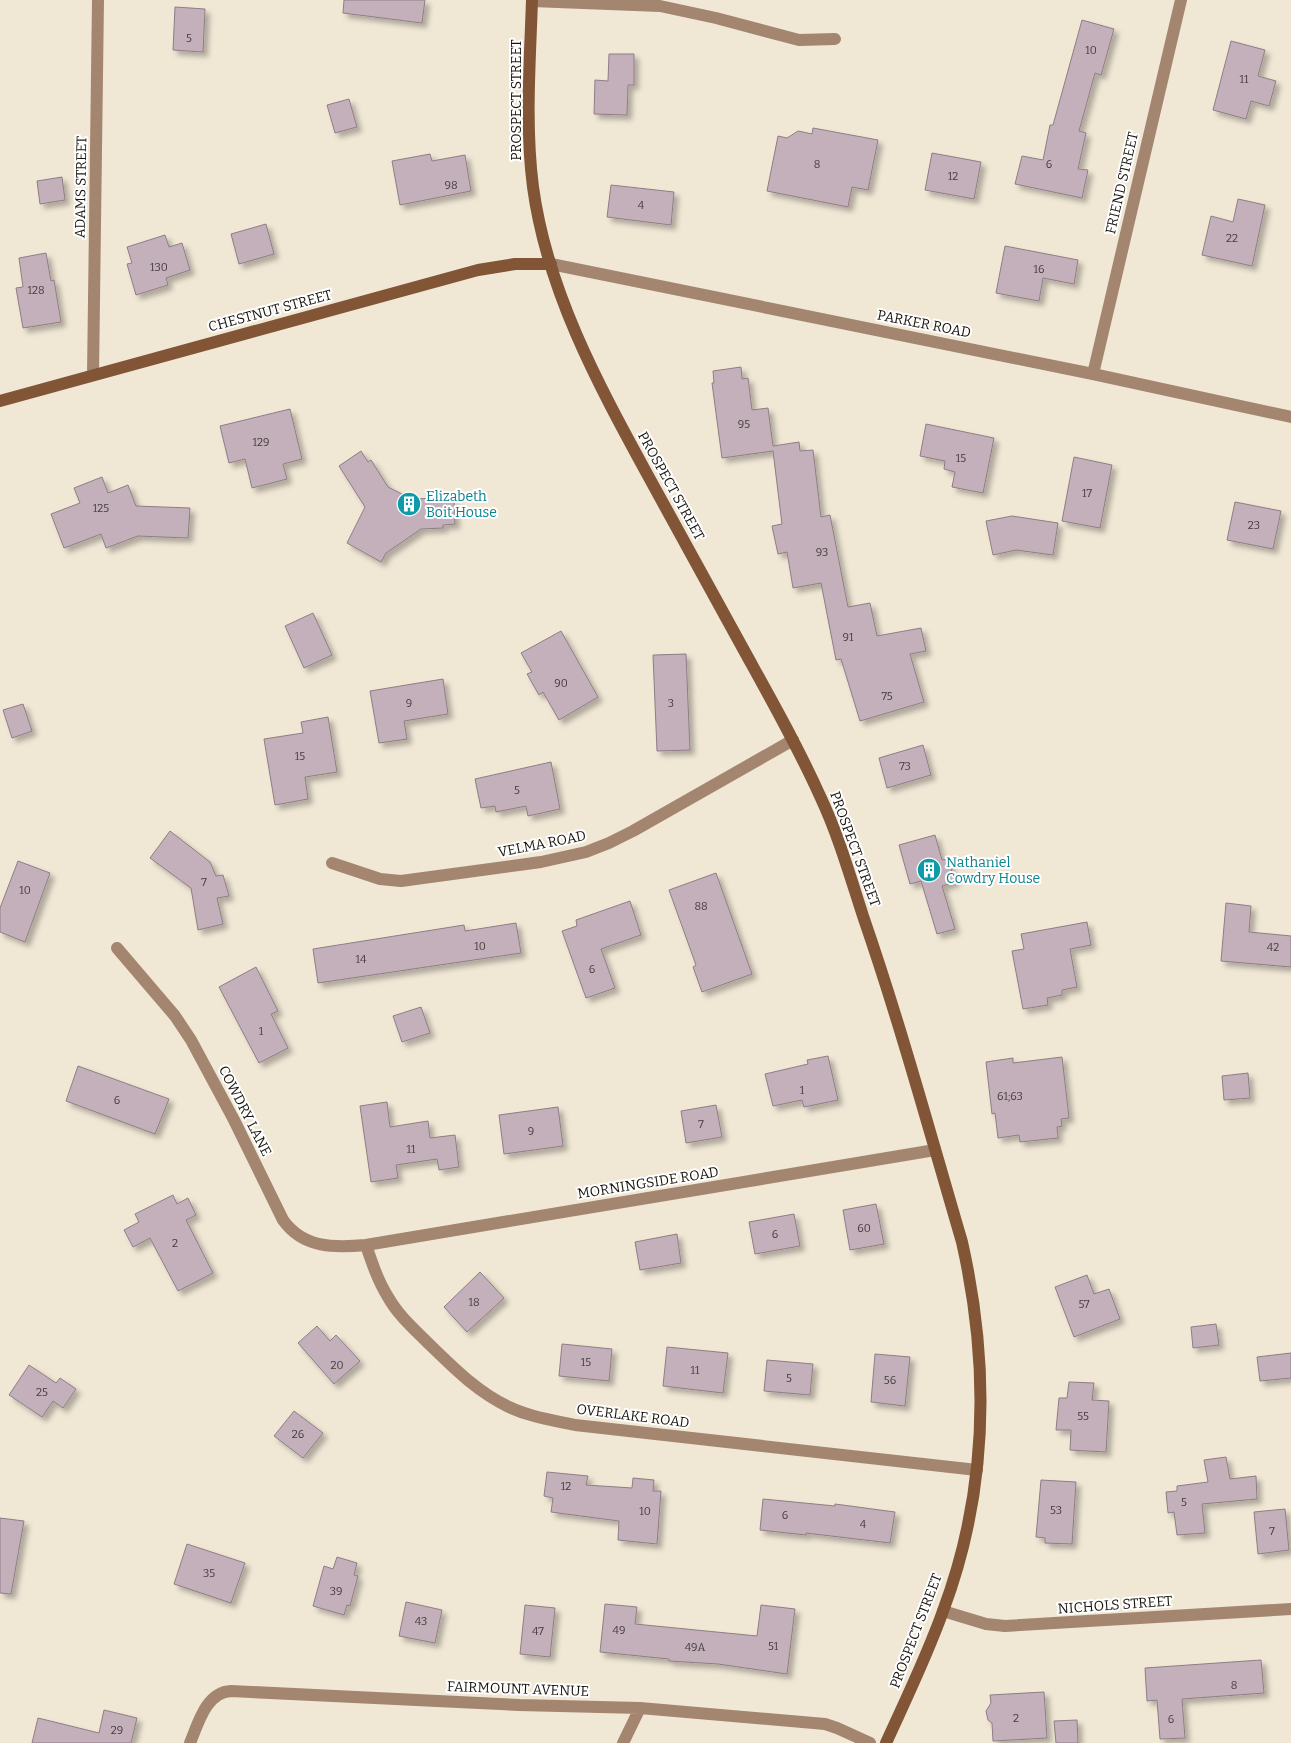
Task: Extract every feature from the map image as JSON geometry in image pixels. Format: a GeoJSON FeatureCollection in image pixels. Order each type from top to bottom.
{"type":"FeatureCollection","features":[{"type":"Feature","properties":{"kind":"main road","name":"PROSPECT STREET"},"geometry":{"type":"LineString","coordinates":[[532,0],[528,119],[530,153],[533,189],[551,264],[588,364],[793,740],[822,801],[846,864],[882,970],[962,1242],[971,1284],[980,1364],[980,1440],[972,1502],[963,1543],[943,1611],[886,1743]]}},
{"type":"Feature","properties":{"kind":"main road","name":"CHESTNUT STREET"},"geometry":{"type":"LineString","coordinates":[[0,401],[478,270],[515,264],[551,264]]}},
{"type":"Feature","properties":{"kind":"street","name":"ADAMS STREET"},"geometry":{"type":"LineString","coordinates":[[93,375],[98,0]]}},
{"type":"Feature","properties":{"kind":"street"},"geometry":{"type":"LineString","coordinates":[[532,0],[660,6],[716,18],[799,40],[835,39]]}},
{"type":"Feature","properties":{"kind":"street","name":"FRIEND STREET"},"geometry":{"type":"LineString","coordinates":[[1093,374],[1181,0]]}},
{"type":"Feature","properties":{"kind":"street","name":"PARKER ROAD"},"geometry":{"type":"LineString","coordinates":[[551,264],[1093,374],[1291,417]]}},
{"type":"Feature","properties":{"kind":"street","name":"VELMA ROAD"},"geometry":{"type":"LineString","coordinates":[[332,863],[380,879],[401,881],[542,862],[586,852],[630,832],[793,740]]}},
{"type":"Feature","properties":{"kind":"street","name":"COWDRY LANE"},"geometry":{"type":"LineString","coordinates":[[117,948],[175,1016],[191,1040],[234,1120],[282,1220],[290,1230],[298,1236],[319,1243],[342,1246],[366,1244]]}},
{"type":"Feature","properties":{"kind":"street","name":"MORNINGSIDE ROAD"},"geometry":{"type":"LineString","coordinates":[[366,1244],[935,1150]]}},
{"type":"Feature","properties":{"kind":"street","name":"OVERLAKE ROAD"},"geometry":{"type":"LineString","coordinates":[[366,1244],[379,1280],[395,1308],[406,1320],[464,1378],[480,1391],[511,1408],[527,1414],[576,1425],[977,1470]]}},
{"type":"Feature","properties":{"kind":"street","name":"NICHOLS STREET"},"geometry":{"type":"LineString","coordinates":[[943,1611],[992,1625],[1004,1626],[1291,1609]]}},
{"type":"Feature","properties":{"kind":"street","name":"FAIRMOUNT AVENUE"},"geometry":{"type":"LineString","coordinates":[[190,1743],[208,1704],[217,1695],[226,1691],[519,1705],[640,1708],[825,1724],[870,1743]]}},
{"type":"Feature","properties":{"kind":"street"},"geometry":{"type":"LineString","coordinates":[[623,1743],[640,1708]]}},
{"type":"Feature","properties":{"kind":"building"},"geometry":{"type":"Polygon","coordinates":[[[344,0],[425,0],[422,23],[343,13],[344,0]]]}},
{"type":"Feature","properties":{"kind":"building"},"geometry":{"type":"Polygon","coordinates":[[[175,7],[205,9],[203,52],[173,50],[175,7]]]}},
{"type":"Feature","properties":{"kind":"building"},"geometry":{"type":"Polygon","coordinates":[[[1082,20],[1114,29],[1101,75],[1095,73],[1079,131],[1086,133],[1078,169],[1088,170],[1082,198],[1015,184],[1022,156],[1043,160],[1050,125],[1053,125],[1082,20]]]}},
{"type":"Feature","properties":{"kind":"building"},"geometry":{"type":"Polygon","coordinates":[[[1231,41],[1265,50],[1258,76],[1276,81],[1269,106],[1251,101],[1246,119],[1213,110],[1231,41]]]}},
{"type":"Feature","properties":{"kind":"building"},"geometry":{"type":"Polygon","coordinates":[[[609,54],[634,54],[634,85],[628,85],[627,115],[594,114],[595,80],[608,81],[609,54]]]}},
{"type":"Feature","properties":{"kind":"building"},"geometry":{"type":"Polygon","coordinates":[[[349,99],[357,127],[335,133],[327,105],[349,99]]]}},
{"type":"Feature","properties":{"kind":"building"},"geometry":{"type":"Polygon","coordinates":[[[813,128],[878,140],[868,190],[852,187],[848,207],[767,191],[778,136],[787,138],[798,131],[812,134],[813,128]]]}},
{"type":"Feature","properties":{"kind":"building"},"geometry":{"type":"Polygon","coordinates":[[[932,153],[981,162],[974,199],[925,190],[932,153]]]}},
{"type":"Feature","properties":{"kind":"building"},"geometry":{"type":"Polygon","coordinates":[[[430,154],[432,161],[465,155],[471,191],[400,205],[392,161],[430,154]]]}},
{"type":"Feature","properties":{"kind":"building"},"geometry":{"type":"Polygon","coordinates":[[[62,177],[65,200],[40,204],[37,181],[62,177]]]}},
{"type":"Feature","properties":{"kind":"building"},"geometry":{"type":"Polygon","coordinates":[[[611,185],[674,192],[671,225],[607,217],[611,185]]]}},
{"type":"Feature","properties":{"kind":"building"},"geometry":{"type":"Polygon","coordinates":[[[1238,199],[1265,205],[1252,266],[1202,255],[1211,216],[1233,222],[1238,199]]]}},
{"type":"Feature","properties":{"kind":"building"},"geometry":{"type":"Polygon","coordinates":[[[266,224],[274,254],[239,264],[231,234],[266,224]]]}},
{"type":"Feature","properties":{"kind":"building"},"geometry":{"type":"Polygon","coordinates":[[[165,235],[169,247],[182,243],[190,270],[166,278],[168,285],[136,295],[127,264],[132,263],[127,247],[165,235]]]}},
{"type":"Feature","properties":{"kind":"building"},"geometry":{"type":"Polygon","coordinates":[[[1005,246],[1078,260],[1074,284],[1043,278],[1039,301],[996,293],[1005,246]]]}},
{"type":"Feature","properties":{"kind":"building"},"geometry":{"type":"Polygon","coordinates":[[[46,253],[51,281],[54,280],[61,322],[23,328],[16,288],[23,287],[19,258],[46,253]]]}},
{"type":"Feature","properties":{"kind":"building"},"geometry":{"type":"Polygon","coordinates":[[[741,367],[742,379],[748,378],[752,410],[768,408],[773,446],[799,442],[800,451],[813,450],[821,517],[830,515],[848,607],[870,603],[877,636],[921,628],[926,651],[910,654],[924,702],[860,721],[841,659],[836,660],[821,583],[793,588],[787,552],[778,554],[772,526],[782,524],[773,451],[722,458],[712,383],[714,383],[713,371],[741,367]]]}},
{"type":"Feature","properties":{"kind":"building"},"geometry":{"type":"Polygon","coordinates":[[[290,409],[302,459],[283,464],[287,479],[252,488],[245,459],[229,463],[220,426],[290,409]]]}},
{"type":"Feature","properties":{"kind":"building"},"geometry":{"type":"Polygon","coordinates":[[[926,424],[994,438],[983,493],[952,487],[955,472],[944,469],[945,461],[920,456],[926,424]]]}},
{"type":"Feature","properties":{"kind":"building","name":"Elizabeth Boit House"},"geometry":{"type":"Polygon","coordinates":[[[361,451],[368,462],[371,460],[388,487],[412,499],[442,498],[442,501],[454,501],[455,524],[443,525],[443,528],[421,529],[386,553],[381,562],[347,543],[365,507],[339,466],[361,451]]]}},
{"type":"Feature","properties":{"kind":"building"},"geometry":{"type":"Polygon","coordinates":[[[1074,457],[1112,465],[1100,528],[1062,521],[1074,457]]]}},
{"type":"Feature","properties":{"kind":"building"},"geometry":{"type":"Polygon","coordinates":[[[102,477],[108,493],[128,485],[136,506],[190,508],[188,538],[138,536],[106,548],[101,534],[64,548],[51,514],[80,503],[74,488],[102,477]]]}},
{"type":"Feature","properties":{"kind":"building"},"geometry":{"type":"Polygon","coordinates":[[[1235,502],[1281,511],[1273,549],[1227,540],[1235,502]]]}},
{"type":"Feature","properties":{"kind":"building"},"geometry":{"type":"Polygon","coordinates":[[[1012,516],[1058,523],[1053,555],[1016,550],[993,555],[986,521],[1012,516]]]}},
{"type":"Feature","properties":{"kind":"building"},"geometry":{"type":"Polygon","coordinates":[[[313,613],[332,655],[304,668],[285,626],[313,613]]]}},
{"type":"Feature","properties":{"kind":"building"},"geometry":{"type":"Polygon","coordinates":[[[561,631],[598,697],[559,720],[543,692],[539,695],[527,674],[532,672],[521,653],[561,631]]]}},
{"type":"Feature","properties":{"kind":"building"},"geometry":{"type":"Polygon","coordinates":[[[686,654],[690,750],[657,751],[653,655],[686,654]]]}},
{"type":"Feature","properties":{"kind":"building"},"geometry":{"type":"Polygon","coordinates":[[[443,679],[448,714],[404,721],[407,739],[379,743],[370,691],[443,679]]]}},
{"type":"Feature","properties":{"kind":"building"},"geometry":{"type":"Polygon","coordinates":[[[23,704],[32,731],[12,738],[3,710],[23,704]]]}},
{"type":"Feature","properties":{"kind":"building"},"geometry":{"type":"Polygon","coordinates":[[[328,717],[337,772],[305,777],[308,799],[275,805],[264,739],[303,733],[301,722],[328,717]]]}},
{"type":"Feature","properties":{"kind":"building"},"geometry":{"type":"Polygon","coordinates":[[[923,745],[931,775],[887,788],[879,758],[923,745]]]}},
{"type":"Feature","properties":{"kind":"building"},"geometry":{"type":"Polygon","coordinates":[[[551,762],[560,809],[528,816],[526,806],[496,812],[495,806],[481,808],[475,779],[551,762]]]}},
{"type":"Feature","properties":{"kind":"building"},"geometry":{"type":"Polygon","coordinates":[[[170,831],[210,862],[216,876],[223,875],[229,896],[217,898],[223,924],[198,930],[191,888],[150,858],[170,831]]]}},
{"type":"Feature","properties":{"kind":"building","name":"Nathaniel Cowdry House"},"geometry":{"type":"Polygon","coordinates":[[[935,835],[942,860],[948,859],[955,882],[942,886],[955,929],[937,934],[921,881],[910,884],[899,845],[935,835]]]}},
{"type":"Feature","properties":{"kind":"building"},"geometry":{"type":"Polygon","coordinates":[[[18,861],[50,873],[25,942],[0,932],[0,908],[18,861]]]}},
{"type":"Feature","properties":{"kind":"building"},"geometry":{"type":"Polygon","coordinates":[[[716,873],[752,974],[702,992],[693,967],[696,965],[669,890],[716,873]]]}},
{"type":"Feature","properties":{"kind":"building"},"geometry":{"type":"Polygon","coordinates":[[[630,901],[641,935],[601,949],[615,988],[586,998],[562,931],[577,926],[576,920],[630,901]]]}},
{"type":"Feature","properties":{"kind":"building"},"geometry":{"type":"Polygon","coordinates":[[[1226,903],[1251,906],[1249,932],[1291,936],[1291,967],[1221,961],[1226,903]]]}},
{"type":"Feature","properties":{"kind":"building"},"geometry":{"type":"Polygon","coordinates":[[[1087,922],[1091,945],[1070,949],[1077,987],[1062,990],[1062,995],[1047,998],[1048,1005],[1023,1009],[1012,951],[1024,949],[1021,934],[1087,922]]]}},
{"type":"Feature","properties":{"kind":"building"},"geometry":{"type":"Polygon","coordinates":[[[516,923],[521,953],[318,983],[313,949],[464,925],[465,931],[516,923]]]}},
{"type":"Feature","properties":{"kind":"building"},"geometry":{"type":"Polygon","coordinates":[[[256,967],[278,1011],[271,1014],[288,1048],[259,1063],[219,987],[256,967]]]}},
{"type":"Feature","properties":{"kind":"building"},"geometry":{"type":"Polygon","coordinates":[[[421,1007],[430,1033],[402,1042],[393,1016],[421,1007]]]}},
{"type":"Feature","properties":{"kind":"building"},"geometry":{"type":"Polygon","coordinates":[[[828,1056],[838,1100],[804,1107],[802,1100],[773,1106],[765,1074],[808,1064],[807,1060],[828,1056]]]}},
{"type":"Feature","properties":{"kind":"building"},"geometry":{"type":"Polygon","coordinates":[[[1062,1057],[1069,1118],[1061,1119],[1062,1126],[1057,1127],[1058,1138],[1020,1142],[1019,1135],[998,1138],[995,1113],[992,1114],[986,1062],[1013,1058],[1013,1063],[1062,1057]]]}},
{"type":"Feature","properties":{"kind":"building"},"geometry":{"type":"Polygon","coordinates":[[[78,1066],[169,1099],[155,1134],[66,1101],[78,1066]]]}},
{"type":"Feature","properties":{"kind":"building"},"geometry":{"type":"Polygon","coordinates":[[[1248,1073],[1250,1098],[1224,1100],[1222,1076],[1248,1073]]]}},
{"type":"Feature","properties":{"kind":"building"},"geometry":{"type":"Polygon","coordinates":[[[387,1102],[390,1127],[428,1121],[430,1138],[455,1135],[459,1167],[439,1170],[437,1159],[396,1165],[398,1178],[371,1182],[360,1106],[387,1102]]]}},
{"type":"Feature","properties":{"kind":"building"},"geometry":{"type":"Polygon","coordinates":[[[716,1105],[722,1137],[686,1143],[681,1111],[716,1105]]]}},
{"type":"Feature","properties":{"kind":"building"},"geometry":{"type":"Polygon","coordinates":[[[558,1107],[563,1146],[504,1154],[499,1115],[558,1107]]]}},
{"type":"Feature","properties":{"kind":"building"},"geometry":{"type":"Polygon","coordinates":[[[173,1195],[177,1204],[188,1198],[196,1215],[186,1220],[213,1273],[178,1291],[150,1238],[133,1247],[124,1230],[139,1222],[135,1214],[173,1195]]]}},
{"type":"Feature","properties":{"kind":"building"},"geometry":{"type":"Polygon","coordinates":[[[876,1204],[884,1244],[850,1250],[843,1210],[876,1204]]]}},
{"type":"Feature","properties":{"kind":"building"},"geometry":{"type":"Polygon","coordinates":[[[794,1214],[800,1246],[755,1254],[749,1222],[794,1214]]]}},
{"type":"Feature","properties":{"kind":"building"},"geometry":{"type":"Polygon","coordinates":[[[677,1234],[681,1263],[640,1270],[635,1242],[677,1234]]]}},
{"type":"Feature","properties":{"kind":"building"},"geometry":{"type":"Polygon","coordinates":[[[480,1272],[504,1298],[467,1332],[444,1307],[480,1272]]]}},
{"type":"Feature","properties":{"kind":"building"},"geometry":{"type":"Polygon","coordinates":[[[1087,1275],[1094,1294],[1109,1289],[1120,1319],[1074,1337],[1055,1287],[1087,1275]]]}},
{"type":"Feature","properties":{"kind":"building"},"geometry":{"type":"Polygon","coordinates":[[[1216,1324],[1219,1345],[1193,1348],[1191,1327],[1216,1324]]]}},
{"type":"Feature","properties":{"kind":"building"},"geometry":{"type":"Polygon","coordinates":[[[317,1326],[330,1341],[336,1335],[360,1361],[334,1384],[298,1343],[317,1326]]]}},
{"type":"Feature","properties":{"kind":"building"},"geometry":{"type":"Polygon","coordinates":[[[562,1344],[612,1349],[609,1381],[559,1376],[562,1344]]]}},
{"type":"Feature","properties":{"kind":"building"},"geometry":{"type":"Polygon","coordinates":[[[667,1347],[728,1353],[723,1393],[663,1386],[667,1347]]]}},
{"type":"Feature","properties":{"kind":"building"},"geometry":{"type":"Polygon","coordinates":[[[1291,1353],[1291,1378],[1260,1381],[1257,1357],[1291,1353]]]}},
{"type":"Feature","properties":{"kind":"building"},"geometry":{"type":"Polygon","coordinates":[[[875,1354],[910,1357],[905,1406],[871,1402],[875,1354]]]}},
{"type":"Feature","properties":{"kind":"building"},"geometry":{"type":"Polygon","coordinates":[[[767,1360],[813,1364],[810,1395],[764,1391],[767,1360]]]}},
{"type":"Feature","properties":{"kind":"building"},"geometry":{"type":"Polygon","coordinates":[[[29,1365],[56,1383],[60,1378],[76,1389],[63,1408],[53,1401],[42,1417],[9,1395],[29,1365]]]}},
{"type":"Feature","properties":{"kind":"building"},"geometry":{"type":"Polygon","coordinates":[[[1069,1382],[1094,1383],[1092,1400],[1109,1401],[1106,1452],[1070,1450],[1071,1430],[1056,1430],[1059,1398],[1067,1398],[1069,1382]]]}},
{"type":"Feature","properties":{"kind":"building"},"geometry":{"type":"Polygon","coordinates":[[[294,1411],[323,1433],[303,1458],[274,1436],[294,1411]]]}},
{"type":"Feature","properties":{"kind":"building"},"geometry":{"type":"Polygon","coordinates":[[[1226,1457],[1230,1479],[1256,1476],[1257,1499],[1202,1504],[1205,1533],[1177,1535],[1174,1512],[1168,1513],[1166,1492],[1177,1491],[1177,1486],[1208,1482],[1204,1460],[1226,1457]]]}},
{"type":"Feature","properties":{"kind":"building"},"geometry":{"type":"Polygon","coordinates":[[[547,1472],[588,1476],[586,1485],[632,1488],[633,1478],[654,1480],[653,1491],[661,1491],[657,1544],[618,1540],[619,1521],[551,1512],[553,1498],[544,1496],[547,1472]]]}},
{"type":"Feature","properties":{"kind":"building"},"geometry":{"type":"Polygon","coordinates":[[[1041,1480],[1076,1482],[1072,1544],[1045,1543],[1045,1538],[1036,1537],[1041,1480]]]}},
{"type":"Feature","properties":{"kind":"building"},"geometry":{"type":"Polygon","coordinates":[[[763,1499],[835,1506],[835,1504],[895,1512],[890,1543],[806,1533],[806,1535],[760,1530],[763,1499]]]}},
{"type":"Feature","properties":{"kind":"building"},"geometry":{"type":"Polygon","coordinates":[[[1285,1509],[1289,1550],[1258,1554],[1254,1512],[1285,1509]]]}},
{"type":"Feature","properties":{"kind":"building"},"geometry":{"type":"Polygon","coordinates":[[[0,1518],[24,1521],[11,1594],[0,1593],[0,1518]]]}},
{"type":"Feature","properties":{"kind":"building"},"geometry":{"type":"Polygon","coordinates":[[[187,1544],[245,1563],[231,1603],[174,1584],[187,1544]]]}},
{"type":"Feature","properties":{"kind":"building"},"geometry":{"type":"Polygon","coordinates":[[[337,1557],[357,1563],[354,1575],[358,1576],[350,1606],[347,1605],[344,1615],[313,1606],[324,1566],[333,1569],[337,1557]]]}},
{"type":"Feature","properties":{"kind":"building"},"geometry":{"type":"Polygon","coordinates":[[[406,1602],[442,1610],[435,1643],[399,1636],[406,1602]]]}},
{"type":"Feature","properties":{"kind":"building"},"geometry":{"type":"Polygon","coordinates":[[[605,1604],[637,1607],[635,1624],[757,1636],[761,1605],[795,1609],[787,1674],[718,1664],[669,1661],[669,1659],[600,1652],[605,1604]]]}},
{"type":"Feature","properties":{"kind":"building"},"geometry":{"type":"Polygon","coordinates":[[[525,1605],[555,1608],[550,1657],[520,1654],[525,1605]]]}},
{"type":"Feature","properties":{"kind":"building"},"geometry":{"type":"Polygon","coordinates":[[[1261,1660],[1264,1693],[1182,1699],[1185,1738],[1160,1739],[1157,1700],[1147,1701],[1145,1668],[1261,1660]]]}},
{"type":"Feature","properties":{"kind":"building"},"geometry":{"type":"Polygon","coordinates":[[[1044,1692],[1047,1738],[993,1741],[992,1723],[988,1720],[986,1711],[991,1703],[990,1695],[1044,1692]]]}},
{"type":"Feature","properties":{"kind":"building"},"geometry":{"type":"Polygon","coordinates":[[[104,1710],[137,1718],[131,1743],[32,1743],[38,1718],[99,1733],[104,1710]]]}},
{"type":"Feature","properties":{"kind":"building"},"geometry":{"type":"Polygon","coordinates":[[[1077,1720],[1078,1743],[1056,1743],[1054,1721],[1077,1720]]]}},
{"type":"Feature","properties":{"kind":"place","name":"Elizabeth Boit House"},"geometry":{"type":"Point","coordinates":[409,504]}},
{"type":"Feature","properties":{"kind":"place","name":"Nathaniel Cowdry House"},"geometry":{"type":"Point","coordinates":[929,870]}}]}
